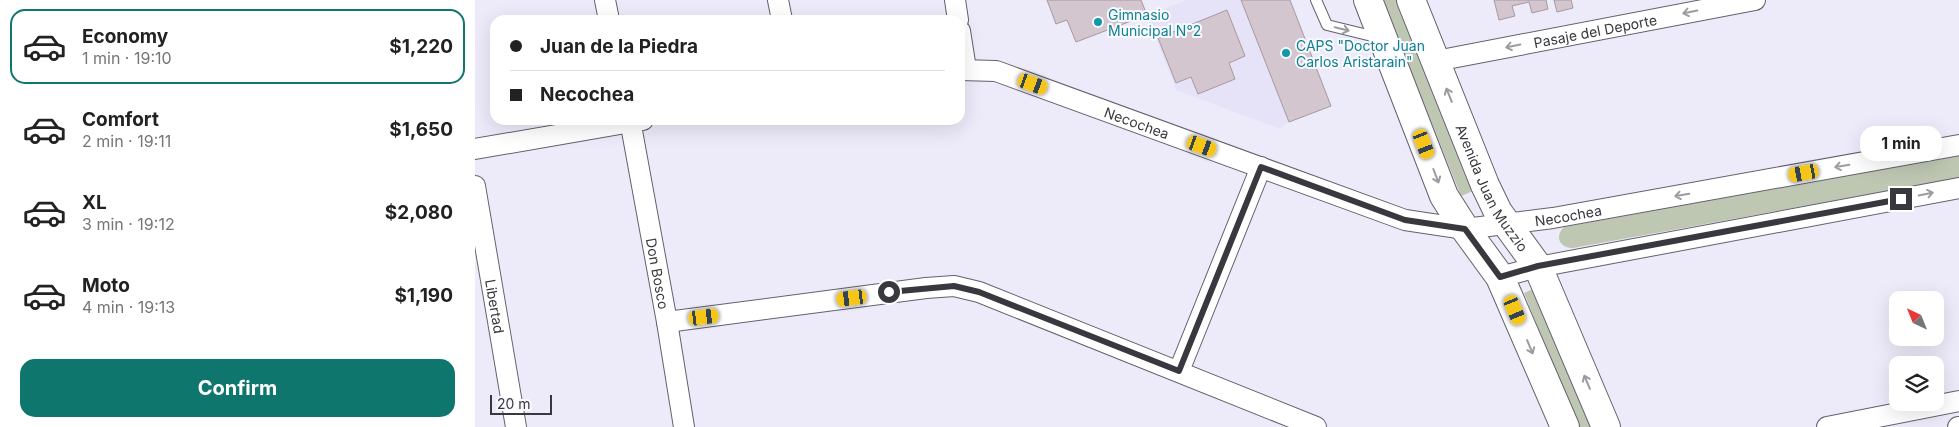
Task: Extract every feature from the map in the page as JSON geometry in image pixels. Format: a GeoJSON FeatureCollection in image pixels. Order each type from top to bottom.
{"type":"FeatureCollection","features":[{"type":"Feature","properties":{"kind":"main road"},"geometry":{"type":"LineString","coordinates":[[1367,0],[1444,196],[1500,277],[1565,427]]}},
{"type":"Feature","properties":{"kind":"main road","name":"Avenida Juan Muzzio"},"geometry":{"type":"LineString","coordinates":[[1411,0],[1485,185],[1498,212],[1538,266],[1606,427]]}},
{"type":"Feature","properties":{"kind":"street"},"geometry":{"type":"LineString","coordinates":[[605,0],[608,15]]}},
{"type":"Feature","properties":{"kind":"street"},"geometry":{"type":"LineString","coordinates":[[778,0],[781,15]]}},
{"type":"Feature","properties":{"kind":"street"},"geometry":{"type":"LineString","coordinates":[[955,0],[957,15]]}},
{"type":"Feature","properties":{"kind":"street","name":"Pasaje del Deporte"},"geometry":{"type":"LineString","coordinates":[[1436,61],[1755,0]]}},
{"type":"Feature","properties":{"kind":"street","name":"Necochea"},"geometry":{"type":"LineString","coordinates":[[965,69],[996,71],[1405,220],[1465,229],[1553,218],[1959,145]]}},
{"type":"Feature","properties":{"kind":"street"},"geometry":{"type":"LineString","coordinates":[[475,149],[611,125]]}},
{"type":"Feature","properties":{"kind":"street","name":"Don Bosco"},"geometry":{"type":"LineString","coordinates":[[635,125],[684,427]]}},
{"type":"Feature","properties":{"kind":"street"},"geometry":{"type":"LineString","coordinates":[[1179,371],[1261,167]]}},
{"type":"Feature","properties":{"kind":"street","name":"Libertad"},"geometry":{"type":"LineString","coordinates":[[475,186],[516,427]]}},
{"type":"Feature","properties":{"kind":"street"},"geometry":{"type":"LineString","coordinates":[[1500,277],[1538,266],[1959,188]]}},
{"type":"Feature","properties":{"kind":"street"},"geometry":{"type":"LineString","coordinates":[[667,322],[926,288],[954,286],[979,292],[1179,371],[1282,421],[1316,427]]}},
{"type":"Feature","properties":{"kind":"street"},"geometry":{"type":"LineString","coordinates":[[1827,427],[1959,401]]}},
{"type":"Feature","properties":{"kind":"lane"},"geometry":{"type":"LineString","coordinates":[[1316,0],[1327,25],[1383,39]]}},
{"type":"Feature","properties":{"kind":"shaded area"},"geometry":{"type":"Polygon","coordinates":[[[1187,0],[1241,0],[1289,122],[1280,129],[1176,90],[1147,16],[1187,0]]]}},
{"type":"Feature","properties":{"kind":"green space"},"geometry":{"type":"Polygon","coordinates":[[[1382,0],[1396,0],[1473,191],[1461,196],[1382,0]]]}},
{"type":"Feature","properties":{"kind":"green space"},"geometry":{"type":"Polygon","coordinates":[[[1959,155],[1959,178],[1573,248],[1568,248],[1562,244],[1559,238],[1559,234],[1564,227],[1959,155]]]}},
{"type":"Feature","properties":{"kind":"green space"},"geometry":{"type":"Polygon","coordinates":[[[1536,288],[1593,427],[1579,427],[1524,293],[1536,288]]]}},
{"type":"Feature","properties":{"kind":"building","name":"Gimnasio Municipal N°2"},"geometry":{"type":"Polygon","coordinates":[[[1047,0],[1141,0],[1147,15],[1076,42],[1067,20],[1056,24],[1047,0]]]}},
{"type":"Feature","properties":{"kind":"building","name":"CAPS \"Doctor Juan Carlos Aristarain\""},"geometry":{"type":"Polygon","coordinates":[[[1241,0],[1290,0],[1331,106],[1289,122],[1241,0]]]}},
{"type":"Feature","properties":{"kind":"building"},"geometry":{"type":"Polygon","coordinates":[[[1494,0],[1546,0],[1548,9],[1532,13],[1529,2],[1512,6],[1515,16],[1499,20],[1494,0]]]}},
{"type":"Feature","properties":{"kind":"building"},"geometry":{"type":"Polygon","coordinates":[[[1554,0],[1571,0],[1573,8],[1557,12],[1554,0]]]}},
{"type":"Feature","properties":{"kind":"building"},"geometry":{"type":"Polygon","coordinates":[[[1227,10],[1245,56],[1229,63],[1235,79],[1198,94],[1191,77],[1176,83],[1158,38],[1227,10]]]}},
{"type":"Feature","properties":{"kind":"place","name":"Gimnasio Municipal N°2"},"geometry":{"type":"Point","coordinates":[1098,22]}},
{"type":"Feature","properties":{"kind":"place","name":"CAPS \"Doctor Juan Carlos Aristarain\""},"geometry":{"type":"Point","coordinates":[1286,53]}},
{"type":"Feature","properties":{"kind":"route"},"geometry":{"type":"LineString","coordinates":[[889,292],[954,286],[979,292],[1179,371],[1261,167],[1405,220],[1465,229],[1500,277],[1538,266],[1901,199]]}}]}
